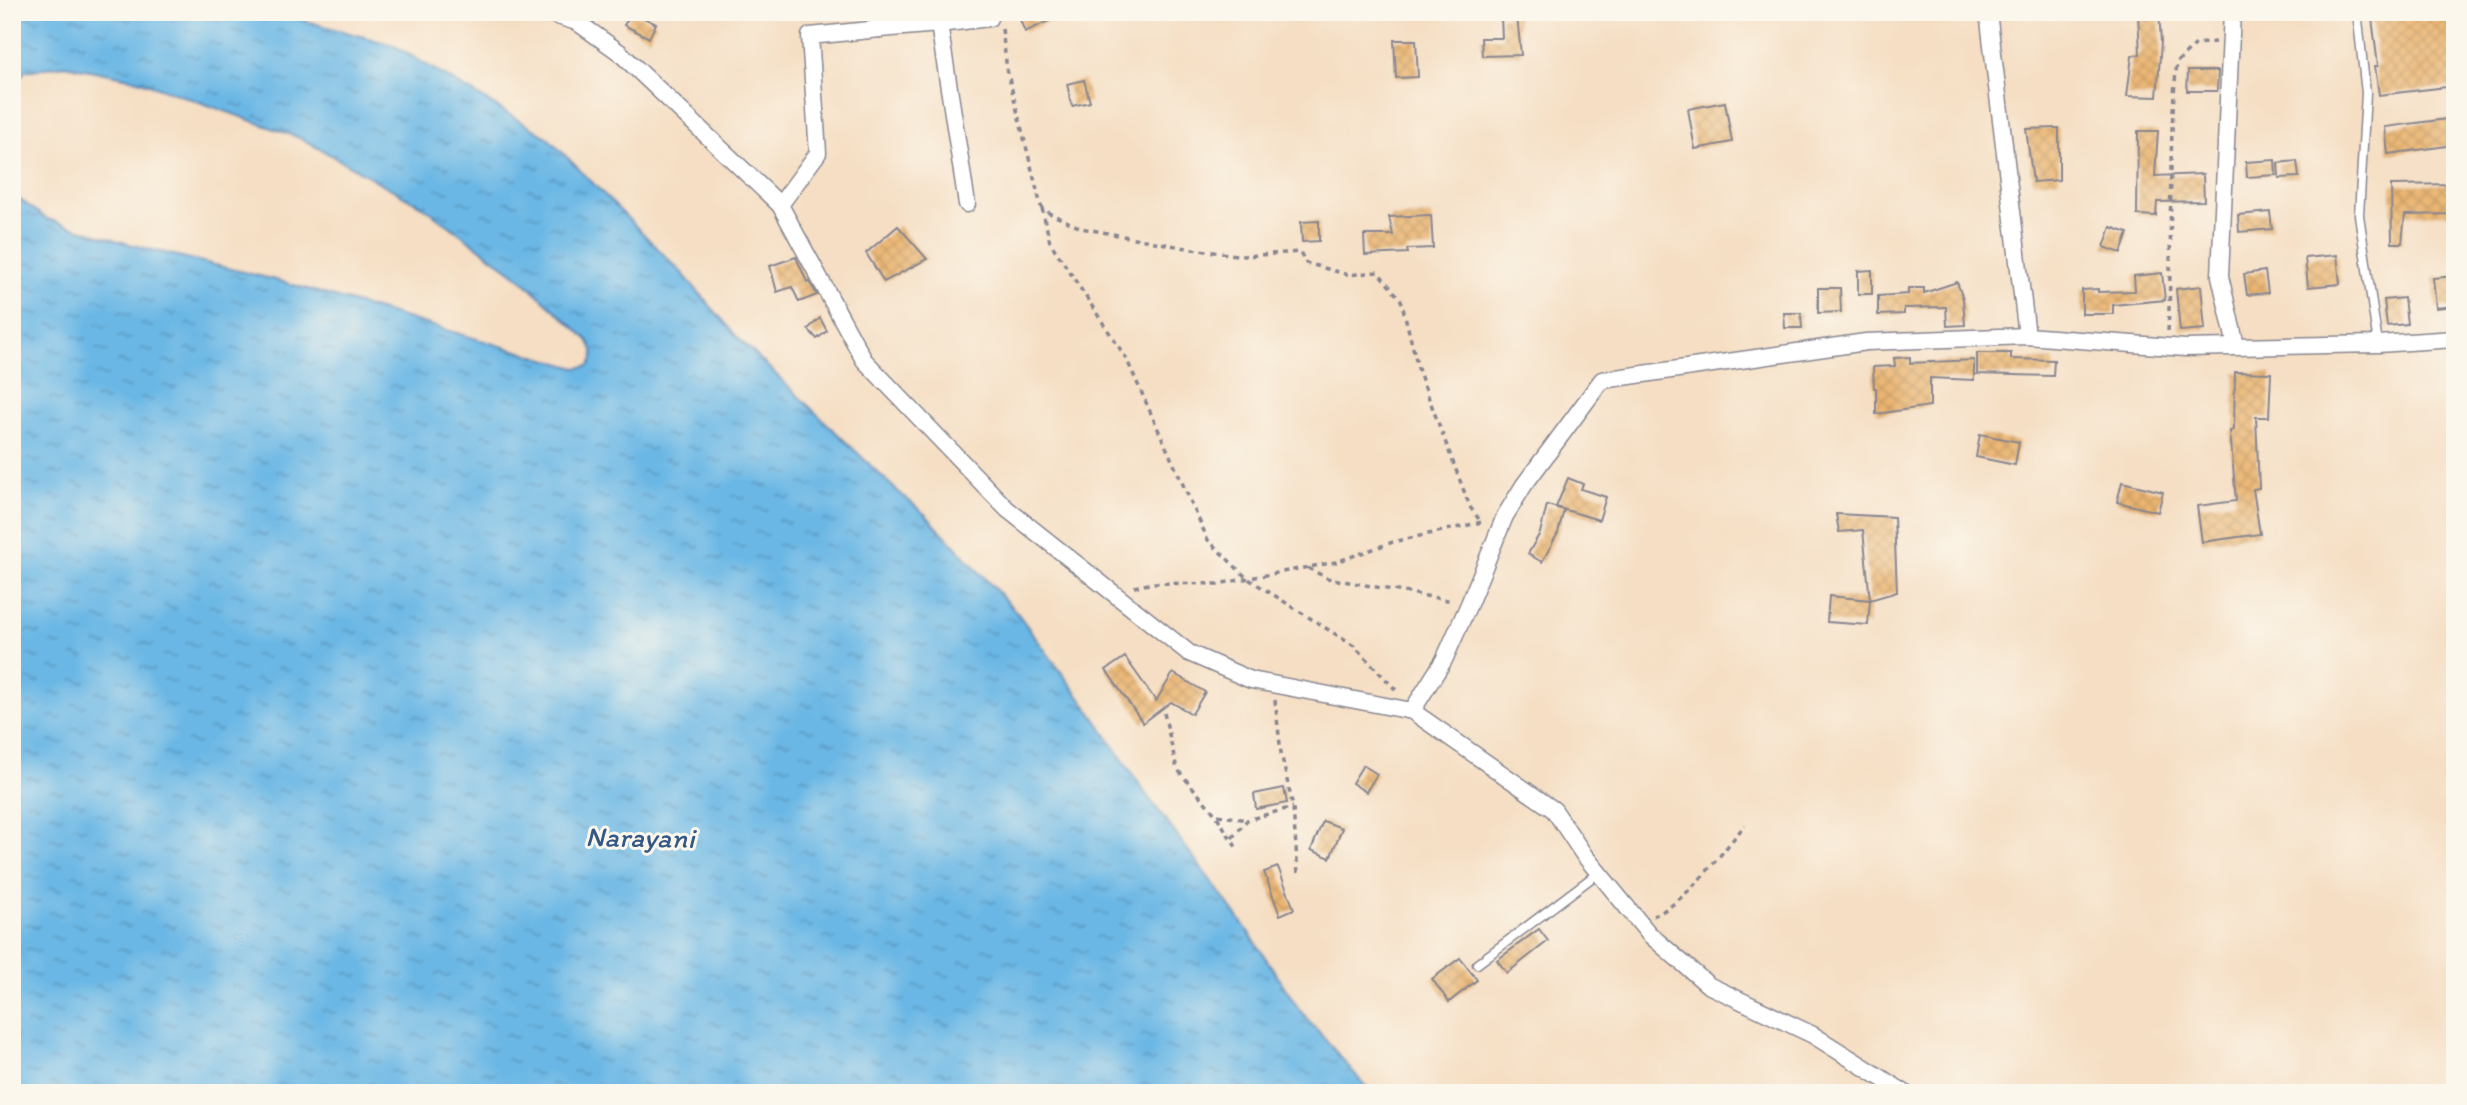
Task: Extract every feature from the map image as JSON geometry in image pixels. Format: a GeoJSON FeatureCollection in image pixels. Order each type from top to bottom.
{"type":"FeatureCollection","features":[{"type":"Feature","properties":{"kind":"street"},"geometry":{"type":"LineString","coordinates":[[544,12],[577,22],[619,52],[780,205],[864,360],[1007,509],[1189,653],[1251,680],[1412,711],[1554,810],[1598,873],[1638,922],[1708,985],[1813,1035],[1905,1093]]}},
{"type":"Feature","properties":{"kind":"street"},"geometry":{"type":"LineString","coordinates":[[878,12],[880,29]]}},
{"type":"Feature","properties":{"kind":"street"},"geometry":{"type":"LineString","coordinates":[[1988,12],[2027,336]]}},
{"type":"Feature","properties":{"kind":"street"},"geometry":{"type":"LineString","coordinates":[[2232,12],[2220,276],[2236,346]]}},
{"type":"Feature","properties":{"kind":"street"},"geometry":{"type":"LineString","coordinates":[[780,205],[818,153],[810,36],[939,24],[990,15]]}},
{"type":"Feature","properties":{"kind":"street"},"geometry":{"type":"LineString","coordinates":[[939,24],[967,204]]}},
{"type":"Feature","properties":{"kind":"street"},"geometry":{"type":"LineString","coordinates":[[1412,711],[1444,660],[1505,516],[1524,485],[1602,380],[1866,342],[2027,336],[2185,348],[2378,344],[2455,338]]}},
{"type":"Feature","properties":{"kind":"lane"},"geometry":{"type":"LineString","coordinates":[[2357,12],[2366,93],[2360,215],[2378,344]]}},
{"type":"Feature","properties":{"kind":"lane"},"geometry":{"type":"LineString","coordinates":[[1477,964],[1598,873]]}},
{"type":"Feature","properties":{"kind":"path"},"geometry":{"type":"LineString","coordinates":[[990,15],[1001,23],[1007,70],[1050,243],[1126,358],[1208,540],[1247,579],[1354,646],[1412,711]]}},
{"type":"Feature","properties":{"kind":"path"},"geometry":{"type":"LineString","coordinates":[[2168,347],[2172,209],[2170,158],[2177,62],[2196,44],[2231,40]]}},
{"type":"Feature","properties":{"kind":"path"},"geometry":{"type":"LineString","coordinates":[[1041,206],[1049,213],[1081,228],[1244,256],[1300,251],[1306,263],[1349,275],[1378,272],[1401,300],[1419,372],[1470,507],[1481,522]]}},
{"type":"Feature","properties":{"kind":"path"},"geometry":{"type":"LineString","coordinates":[[1117,594],[1127,588],[1154,583],[1218,584],[1336,562],[1392,542],[1505,516]]}},
{"type":"Feature","properties":{"kind":"path"},"geometry":{"type":"LineString","coordinates":[[1306,567],[1327,578],[1469,604]]}},
{"type":"Feature","properties":{"kind":"path"},"geometry":{"type":"LineString","coordinates":[[1274,684],[1281,753],[1293,807],[1298,875]]}},
{"type":"Feature","properties":{"kind":"path"},"geometry":{"type":"LineString","coordinates":[[1164,713],[1177,769],[1216,815],[1238,850]]}},
{"type":"Feature","properties":{"kind":"path"},"geometry":{"type":"LineString","coordinates":[[1216,815],[1247,821],[1293,807]]}},
{"type":"Feature","properties":{"kind":"path"},"geometry":{"type":"LineString","coordinates":[[1232,838],[1247,821]]}},
{"type":"Feature","properties":{"kind":"path"},"geometry":{"type":"LineString","coordinates":[[1638,922],[1661,913],[1696,883],[1745,825]]}},
{"type":"Feature","properties":{"kind":"water","name":"Narayani"},"geometry":{"type":"Polygon","coordinates":[[[12,12],[273,12],[393,45],[547,137],[682,273],[738,338],[894,488],[926,515],[1018,614],[1090,711],[1146,794],[1246,928],[1299,1009],[1374,1093],[12,1093],[12,194],[47,219],[129,244],[280,281],[576,368],[589,366],[593,353],[588,340],[515,274],[425,208],[300,138],[135,79],[64,65],[25,71],[12,90],[12,12]]]}},
{"type":"Feature","properties":{"kind":"building"},"geometry":{"type":"Polygon","coordinates":[[[632,12],[656,24],[649,38],[624,25],[632,12]]]}},
{"type":"Feature","properties":{"kind":"building"},"geometry":{"type":"Polygon","coordinates":[[[1017,12],[1068,12],[1025,32],[1017,12]]]}},
{"type":"Feature","properties":{"kind":"building"},"geometry":{"type":"Polygon","coordinates":[[[2159,12],[2161,42],[2157,97],[2127,96],[2132,56],[2140,54],[2138,13],[2159,12]]]}},
{"type":"Feature","properties":{"kind":"building"},"geometry":{"type":"Polygon","coordinates":[[[2413,12],[2455,12],[2455,86],[2379,95],[2372,18],[2413,12]]]}},
{"type":"Feature","properties":{"kind":"building"},"geometry":{"type":"Polygon","coordinates":[[[1517,16],[1521,55],[1482,56],[1481,38],[1502,38],[1501,17],[1517,16]]]}},
{"type":"Feature","properties":{"kind":"building"},"geometry":{"type":"Polygon","coordinates":[[[1394,40],[1416,40],[1418,77],[1396,78],[1394,40]]]}},
{"type":"Feature","properties":{"kind":"building"},"geometry":{"type":"Polygon","coordinates":[[[2188,71],[2218,71],[2217,91],[2187,91],[2188,71]]]}},
{"type":"Feature","properties":{"kind":"building"},"geometry":{"type":"Polygon","coordinates":[[[1084,80],[1090,102],[1072,106],[1067,84],[1084,80]]]}},
{"type":"Feature","properties":{"kind":"building"},"geometry":{"type":"Polygon","coordinates":[[[1725,102],[1732,142],[1695,149],[1688,109],[1725,102]]]}},
{"type":"Feature","properties":{"kind":"building"},"geometry":{"type":"Polygon","coordinates":[[[2455,118],[2455,145],[2388,154],[2385,127],[2455,118]]]}},
{"type":"Feature","properties":{"kind":"building"},"geometry":{"type":"Polygon","coordinates":[[[2059,128],[2059,180],[2033,182],[2026,129],[2059,128]]]}},
{"type":"Feature","properties":{"kind":"building"},"geometry":{"type":"Polygon","coordinates":[[[2138,131],[2158,131],[2155,176],[2203,174],[2204,201],[2157,202],[2156,216],[2137,215],[2138,131]]]}},
{"type":"Feature","properties":{"kind":"building"},"geometry":{"type":"Polygon","coordinates":[[[2275,160],[2276,175],[2247,177],[2246,162],[2275,160]]]}},
{"type":"Feature","properties":{"kind":"building"},"geometry":{"type":"Polygon","coordinates":[[[2297,161],[2299,177],[2279,178],[2278,163],[2297,161]]]}},
{"type":"Feature","properties":{"kind":"building"},"geometry":{"type":"Polygon","coordinates":[[[2455,184],[2455,214],[2405,215],[2402,243],[2392,243],[2391,185],[2455,184]]]}},
{"type":"Feature","properties":{"kind":"building"},"geometry":{"type":"Polygon","coordinates":[[[2270,212],[2272,229],[2239,232],[2238,215],[2270,212]]]}},
{"type":"Feature","properties":{"kind":"building"},"geometry":{"type":"Polygon","coordinates":[[[1431,215],[1433,248],[1407,249],[1408,253],[1365,255],[1364,235],[1393,235],[1389,217],[1431,215]]]}},
{"type":"Feature","properties":{"kind":"building"},"geometry":{"type":"Polygon","coordinates":[[[1319,221],[1319,241],[1302,242],[1301,222],[1319,221]]]}},
{"type":"Feature","properties":{"kind":"building"},"geometry":{"type":"Polygon","coordinates":[[[898,226],[927,259],[884,282],[866,253],[898,226]]]}},
{"type":"Feature","properties":{"kind":"building"},"geometry":{"type":"Polygon","coordinates":[[[2111,227],[2128,233],[2121,253],[2104,247],[2111,227]]]}},
{"type":"Feature","properties":{"kind":"building"},"geometry":{"type":"Polygon","coordinates":[[[2337,255],[2340,284],[2308,287],[2305,258],[2337,255]]]}},
{"type":"Feature","properties":{"kind":"building"},"geometry":{"type":"Polygon","coordinates":[[[796,257],[807,282],[809,281],[817,295],[799,302],[792,287],[777,292],[770,266],[796,257]]]}},
{"type":"Feature","properties":{"kind":"building"},"geometry":{"type":"Polygon","coordinates":[[[1872,270],[1872,294],[1858,294],[1858,271],[1872,270]]]}},
{"type":"Feature","properties":{"kind":"building"},"geometry":{"type":"Polygon","coordinates":[[[2265,271],[2268,293],[2247,295],[2244,274],[2265,271]]]}},
{"type":"Feature","properties":{"kind":"building"},"geometry":{"type":"Polygon","coordinates":[[[2162,273],[2165,300],[2113,305],[2113,314],[2082,314],[2082,290],[2135,291],[2134,276],[2162,273]]]}},
{"type":"Feature","properties":{"kind":"building"},"geometry":{"type":"Polygon","coordinates":[[[2455,276],[2455,306],[2436,308],[2433,278],[2455,276]]]}},
{"type":"Feature","properties":{"kind":"building"},"geometry":{"type":"Polygon","coordinates":[[[1957,282],[1963,299],[1965,325],[1947,326],[1946,307],[1904,308],[1904,314],[1878,315],[1878,296],[1908,294],[1908,288],[1924,288],[1924,293],[1957,282]]]}},
{"type":"Feature","properties":{"kind":"building"},"geometry":{"type":"Polygon","coordinates":[[[2201,286],[2205,329],[2180,331],[2176,289],[2201,286]]]}},
{"type":"Feature","properties":{"kind":"building"},"geometry":{"type":"Polygon","coordinates":[[[1818,288],[1840,288],[1841,312],[1818,313],[1818,288]]]}},
{"type":"Feature","properties":{"kind":"building"},"geometry":{"type":"Polygon","coordinates":[[[2404,298],[2407,324],[2387,326],[2384,300],[2404,298]]]}},
{"type":"Feature","properties":{"kind":"building"},"geometry":{"type":"Polygon","coordinates":[[[1784,313],[1801,313],[1802,328],[1785,328],[1784,313]]]}},
{"type":"Feature","properties":{"kind":"building"},"geometry":{"type":"Polygon","coordinates":[[[820,318],[827,331],[817,339],[808,329],[820,318]]]}},
{"type":"Feature","properties":{"kind":"building"},"geometry":{"type":"Polygon","coordinates":[[[1977,353],[2011,353],[2011,359],[2054,360],[2053,376],[1977,374],[1977,353]]]}},
{"type":"Feature","properties":{"kind":"building"},"geometry":{"type":"Polygon","coordinates":[[[1910,357],[1910,363],[1974,360],[1974,380],[1930,378],[1930,406],[1876,414],[1873,367],[1895,366],[1894,358],[1910,357]]]}},
{"type":"Feature","properties":{"kind":"building"},"geometry":{"type":"Polygon","coordinates":[[[2235,372],[2271,373],[2269,417],[2256,417],[2259,488],[2253,489],[2260,534],[2202,542],[2197,506],[2236,501],[2230,431],[2234,430],[2235,372]]]}},
{"type":"Feature","properties":{"kind":"building"},"geometry":{"type":"Polygon","coordinates":[[[1980,434],[2019,442],[2015,465],[1976,457],[1980,434]]]}},
{"type":"Feature","properties":{"kind":"building"},"geometry":{"type":"Polygon","coordinates":[[[1568,478],[1583,484],[1581,489],[1606,497],[1599,520],[1556,507],[1568,478]]]}},
{"type":"Feature","properties":{"kind":"building"},"geometry":{"type":"Polygon","coordinates":[[[2122,482],[2163,492],[2158,512],[2117,502],[2122,482]]]}},
{"type":"Feature","properties":{"kind":"building"},"geometry":{"type":"Polygon","coordinates":[[[1547,505],[1564,510],[1558,533],[1542,562],[1528,554],[1540,533],[1547,505]]]}},
{"type":"Feature","properties":{"kind":"building"},"geometry":{"type":"Polygon","coordinates":[[[1836,514],[1894,517],[1897,592],[1870,600],[1863,530],[1839,532],[1836,514]]]}},
{"type":"Feature","properties":{"kind":"building"},"geometry":{"type":"Polygon","coordinates":[[[1829,596],[1870,600],[1868,625],[1827,622],[1829,596]]]}},
{"type":"Feature","properties":{"kind":"building"},"geometry":{"type":"Polygon","coordinates":[[[1125,657],[1156,701],[1173,673],[1205,692],[1192,714],[1171,702],[1143,723],[1106,670],[1125,657]]]}},
{"type":"Feature","properties":{"kind":"building"},"geometry":{"type":"Polygon","coordinates":[[[1363,765],[1377,774],[1366,792],[1352,783],[1363,765]]]}},
{"type":"Feature","properties":{"kind":"building"},"geometry":{"type":"Polygon","coordinates":[[[1284,788],[1287,803],[1256,809],[1254,794],[1284,788]]]}},
{"type":"Feature","properties":{"kind":"building"},"geometry":{"type":"Polygon","coordinates":[[[1323,821],[1342,828],[1330,858],[1311,850],[1323,821]]]}},
{"type":"Feature","properties":{"kind":"building"},"geometry":{"type":"Polygon","coordinates":[[[1278,867],[1294,909],[1280,915],[1264,872],[1278,867]]]}},
{"type":"Feature","properties":{"kind":"building"},"geometry":{"type":"Polygon","coordinates":[[[1539,929],[1548,941],[1507,973],[1497,960],[1539,929]]]}},
{"type":"Feature","properties":{"kind":"building"},"geometry":{"type":"Polygon","coordinates":[[[1460,958],[1477,980],[1449,1002],[1432,979],[1460,958]]]}}]}
